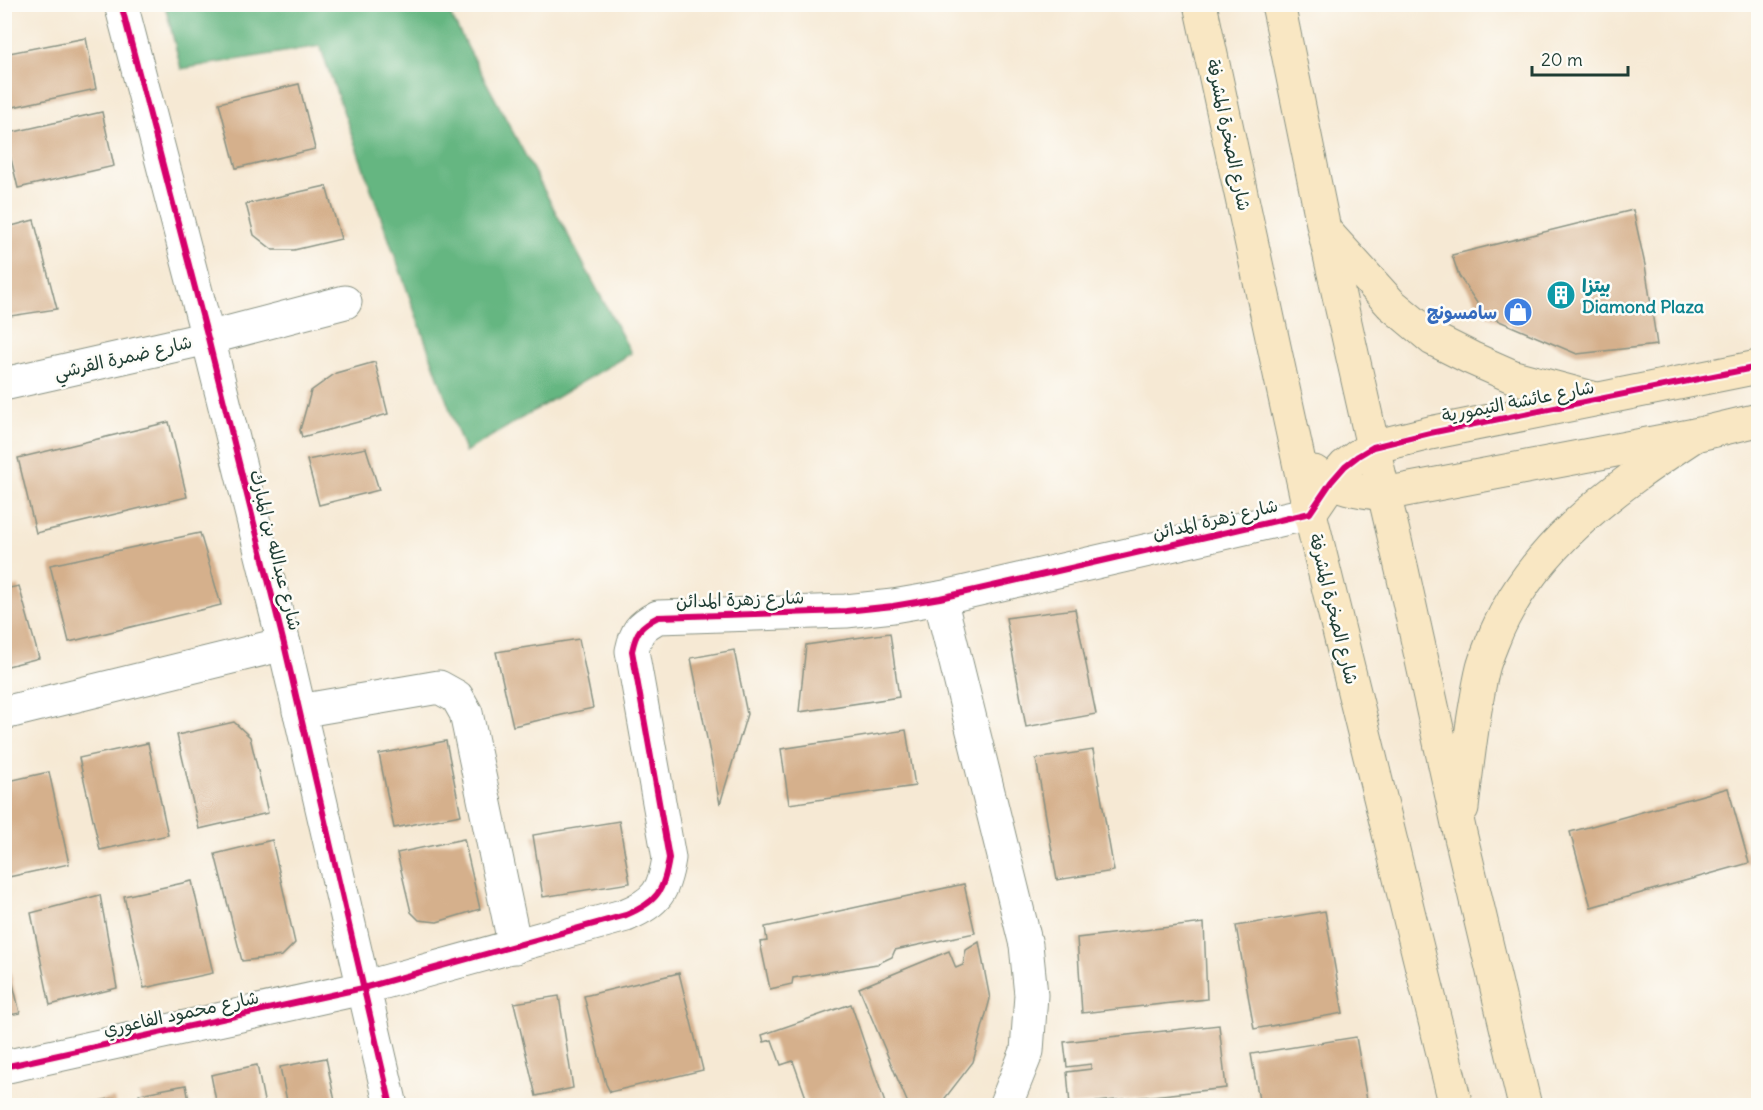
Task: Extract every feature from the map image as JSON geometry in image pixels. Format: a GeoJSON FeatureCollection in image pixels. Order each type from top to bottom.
{"type":"FeatureCollection","features":[{"type":"Feature","properties":{"kind":"main road","name":"شارع الصخرة المشرفة"},"geometry":{"type":"LineString","coordinates":[[1200,4],[1310,513],[1456,1106]]}},
{"type":"Feature","properties":{"kind":"main road"},"geometry":{"type":"LineString","coordinates":[[1278,4],[1324,229],[1460,833],[1525,1106]]}},
{"type":"Feature","properties":{"kind":"main road"},"geometry":{"type":"LineString","coordinates":[[1324,229],[1391,304],[1433,339],[1514,377],[1600,400]]}},
{"type":"Feature","properties":{"kind":"main road","name":"شارع عائشة التيمورية"},"geometry":{"type":"LineString","coordinates":[[1310,513],[1331,482],[1352,461],[1373,447],[1430,433],[1758,367]]}},
{"type":"Feature","properties":{"kind":"main road"},"geometry":{"type":"LineString","coordinates":[[1300,462],[1331,482],[1348,488],[1384,494],[1695,435],[1758,420]]}},
{"type":"Feature","properties":{"kind":"main road"},"geometry":{"type":"LineString","coordinates":[[1460,833],[1470,743],[1483,668],[1501,620],[1521,586],[1542,558],[1606,497],[1695,435]]}},
{"type":"Feature","properties":{"kind":"street","name":"شارع عبدالله بن المبارك"},"geometry":{"type":"LineString","coordinates":[[121,4],[208,338],[284,644],[391,1106]]}},
{"type":"Feature","properties":{"kind":"street","name":"شارع ضمرة القرشي"},"geometry":{"type":"LineString","coordinates":[[4,384],[208,338],[345,302]]}},
{"type":"Feature","properties":{"kind":"street","name":"شارع زهرة المدائن"},"geometry":{"type":"LineString","coordinates":[[363,988],[626,915],[644,908],[658,894],[666,877],[669,858],[632,651],[635,636],[644,624],[658,617],[846,611],[893,606],[940,598],[1310,513]]}},
{"type":"Feature","properties":{"kind":"street"},"geometry":{"type":"LineString","coordinates":[[940,598],[1026,945],[1031,995],[1027,1051],[1005,1105]]}},
{"type":"Feature","properties":{"kind":"street"},"geometry":{"type":"LineString","coordinates":[[4,713],[284,644]]}},
{"type":"Feature","properties":{"kind":"street"},"geometry":{"type":"LineString","coordinates":[[299,711],[439,687],[457,697],[466,713],[515,946]]}},
{"type":"Feature","properties":{"kind":"street","name":"شارع محمود الفاعوري"},"geometry":{"type":"LineString","coordinates":[[4,1067],[363,988]]}},
{"type":"Feature","properties":{"kind":"green space"},"geometry":{"type":"Polygon","coordinates":[[[165,5],[445,5],[631,353],[465,452],[320,46],[181,69],[165,5]]]}},
{"type":"Feature","properties":{"kind":"building"},"geometry":{"type":"Polygon","coordinates":[[[86,38],[96,89],[4,109],[4,54],[86,38]]]}},
{"type":"Feature","properties":{"kind":"building"},"geometry":{"type":"Polygon","coordinates":[[[299,84],[315,149],[236,168],[219,103],[299,84]]]}},
{"type":"Feature","properties":{"kind":"building"},"geometry":{"type":"Polygon","coordinates":[[[102,112],[114,166],[18,188],[5,134],[102,112]]]}},
{"type":"Feature","properties":{"kind":"building"},"geometry":{"type":"Polygon","coordinates":[[[326,186],[341,239],[294,250],[273,250],[254,235],[246,204],[326,186]]]}},
{"type":"Feature","properties":{"kind":"building","name":"بيتزا Diamond Plaza"},"geometry":{"type":"Polygon","coordinates":[[[1633,210],[1645,265],[1657,345],[1577,354],[1485,315],[1459,276],[1452,255],[1633,210]]]}},
{"type":"Feature","properties":{"kind":"building"},"geometry":{"type":"Polygon","coordinates":[[[34,220],[57,309],[4,317],[4,228],[34,220]]]}},
{"type":"Feature","properties":{"kind":"building"},"geometry":{"type":"Polygon","coordinates":[[[375,362],[388,414],[302,437],[300,430],[311,391],[336,373],[375,362]]]}},
{"type":"Feature","properties":{"kind":"building"},"geometry":{"type":"Polygon","coordinates":[[[169,422],[187,497],[36,533],[18,458],[169,422]]]}},
{"type":"Feature","properties":{"kind":"building"},"geometry":{"type":"Polygon","coordinates":[[[366,448],[379,490],[319,505],[307,460],[366,448]]]}},
{"type":"Feature","properties":{"kind":"building"},"geometry":{"type":"Polygon","coordinates":[[[200,533],[221,605],[69,642],[50,565],[200,533]]]}},
{"type":"Feature","properties":{"kind":"building"},"geometry":{"type":"Polygon","coordinates":[[[19,586],[39,658],[4,667],[4,589],[19,586]]]}},
{"type":"Feature","properties":{"kind":"building"},"geometry":{"type":"Polygon","coordinates":[[[1075,609],[1096,714],[1026,727],[1006,618],[1075,609]]]}},
{"type":"Feature","properties":{"kind":"building"},"geometry":{"type":"Polygon","coordinates":[[[890,633],[899,697],[799,712],[806,645],[890,633]]]}},
{"type":"Feature","properties":{"kind":"building"},"geometry":{"type":"Polygon","coordinates":[[[579,639],[593,708],[513,726],[496,652],[579,639]]]}},
{"type":"Feature","properties":{"kind":"building"},"geometry":{"type":"Polygon","coordinates":[[[734,650],[747,714],[720,804],[691,658],[734,650]]]}},
{"type":"Feature","properties":{"kind":"building"},"geometry":{"type":"Polygon","coordinates":[[[234,722],[250,737],[268,813],[199,829],[177,735],[234,722]]]}},
{"type":"Feature","properties":{"kind":"building"},"geometry":{"type":"Polygon","coordinates":[[[906,730],[915,786],[789,804],[781,749],[906,730]]]}},
{"type":"Feature","properties":{"kind":"building"},"geometry":{"type":"Polygon","coordinates":[[[446,741],[461,815],[394,828],[379,754],[446,741]]]}},
{"type":"Feature","properties":{"kind":"building"},"geometry":{"type":"Polygon","coordinates":[[[148,743],[168,835],[100,850],[79,758],[148,743]]]}},
{"type":"Feature","properties":{"kind":"building"},"geometry":{"type":"Polygon","coordinates":[[[1093,750],[1114,871],[1057,880],[1036,759],[1093,750]]]}},
{"type":"Feature","properties":{"kind":"building"},"geometry":{"type":"Polygon","coordinates":[[[49,772],[69,864],[4,878],[4,782],[49,772]]]}},
{"type":"Feature","properties":{"kind":"building"},"geometry":{"type":"Polygon","coordinates":[[[1728,788],[1749,863],[1591,907],[1570,832],[1728,788]]]}},
{"type":"Feature","properties":{"kind":"building"},"geometry":{"type":"Polygon","coordinates":[[[619,821],[630,883],[543,897],[533,835],[619,821]]]}},
{"type":"Feature","properties":{"kind":"building"},"geometry":{"type":"Polygon","coordinates":[[[464,839],[480,909],[437,922],[419,920],[411,912],[397,853],[464,839]]]}},
{"type":"Feature","properties":{"kind":"building"},"geometry":{"type":"Polygon","coordinates":[[[272,840],[295,943],[282,956],[242,961],[215,854],[272,840]]]}},
{"type":"Feature","properties":{"kind":"building"},"geometry":{"type":"Polygon","coordinates":[[[192,881],[213,973],[144,988],[124,896],[192,881]]]}},
{"type":"Feature","properties":{"kind":"building"},"geometry":{"type":"Polygon","coordinates":[[[964,884],[975,933],[895,950],[892,957],[877,964],[793,978],[792,984],[770,989],[760,942],[767,941],[765,927],[964,884]]]}},
{"type":"Feature","properties":{"kind":"building"},"geometry":{"type":"Polygon","coordinates":[[[100,895],[117,988],[50,1005],[31,913],[100,895]]]}},
{"type":"Feature","properties":{"kind":"building"},"geometry":{"type":"Polygon","coordinates":[[[1325,911],[1343,1013],[1254,1029],[1236,926],[1325,911]]]}},
{"type":"Feature","properties":{"kind":"building"},"geometry":{"type":"Polygon","coordinates":[[[1204,923],[1207,999],[1082,1013],[1077,938],[1204,923]]]}},
{"type":"Feature","properties":{"kind":"building"},"geometry":{"type":"Polygon","coordinates":[[[979,942],[990,999],[973,1062],[939,1106],[909,1106],[859,988],[949,951],[956,968],[963,965],[966,950],[979,942]]]}},
{"type":"Feature","properties":{"kind":"building"},"geometry":{"type":"Polygon","coordinates":[[[4,947],[20,1013],[4,1016],[4,947]]]}},
{"type":"Feature","properties":{"kind":"building"},"geometry":{"type":"Polygon","coordinates":[[[679,973],[703,1070],[610,1092],[584,996],[679,973]]]}},
{"type":"Feature","properties":{"kind":"building"},"geometry":{"type":"Polygon","coordinates":[[[559,996],[573,1088],[536,1096],[514,1003],[559,996]]]}},
{"type":"Feature","properties":{"kind":"building"},"geometry":{"type":"Polygon","coordinates":[[[851,1004],[886,1106],[809,1106],[793,1061],[781,1065],[772,1040],[764,1042],[762,1035],[851,1004]]]}},
{"type":"Feature","properties":{"kind":"building"},"geometry":{"type":"Polygon","coordinates":[[[1219,1025],[1226,1088],[1070,1105],[1067,1072],[1091,1069],[1091,1064],[1067,1067],[1064,1042],[1219,1025]]]}},
{"type":"Feature","properties":{"kind":"building"},"geometry":{"type":"Polygon","coordinates":[[[1356,1037],[1368,1106],[1260,1106],[1251,1054],[1356,1037]]]}},
{"type":"Feature","properties":{"kind":"building"},"geometry":{"type":"Polygon","coordinates":[[[326,1058],[336,1106],[288,1106],[280,1067],[326,1058]]]}},
{"type":"Feature","properties":{"kind":"building"},"geometry":{"type":"Polygon","coordinates":[[[257,1065],[265,1106],[217,1106],[211,1075],[257,1065]]]}},
{"type":"Feature","properties":{"kind":"building"},"geometry":{"type":"Polygon","coordinates":[[[186,1085],[190,1106],[142,1106],[139,1094],[186,1085]]]}},
{"type":"Feature","properties":{"kind":"building"},"geometry":{"type":"Polygon","coordinates":[[[114,1098],[116,1106],[82,1106],[82,1104],[114,1098]]]}},
{"type":"Feature","properties":{"kind":"building"},"geometry":{"type":"Polygon","coordinates":[[[730,1099],[732,1106],[703,1106],[703,1105],[730,1099]]]}},
{"type":"Feature","properties":{"kind":"cycle path"},"geometry":{"type":"LineString","coordinates":[[121,4],[208,338],[284,644],[391,1106]]}},
{"type":"Feature","properties":{"kind":"cycle path"},"geometry":{"type":"LineString","coordinates":[[4,1067],[363,988],[626,915],[645,905],[652,900],[661,887],[669,858],[632,651],[640,630],[658,617],[846,611],[940,598],[1310,513],[1345,466],[1373,447],[1430,433],[1758,367]]}},
{"type":"Feature","properties":{"kind":"place","name":"بيتزا Diamond Plaza"},"geometry":{"type":"Point","coordinates":[1561,295]}},
{"type":"Feature","properties":{"kind":"place","name":"سامسونج"},"geometry":{"type":"Point","coordinates":[1518,312]}}]}
